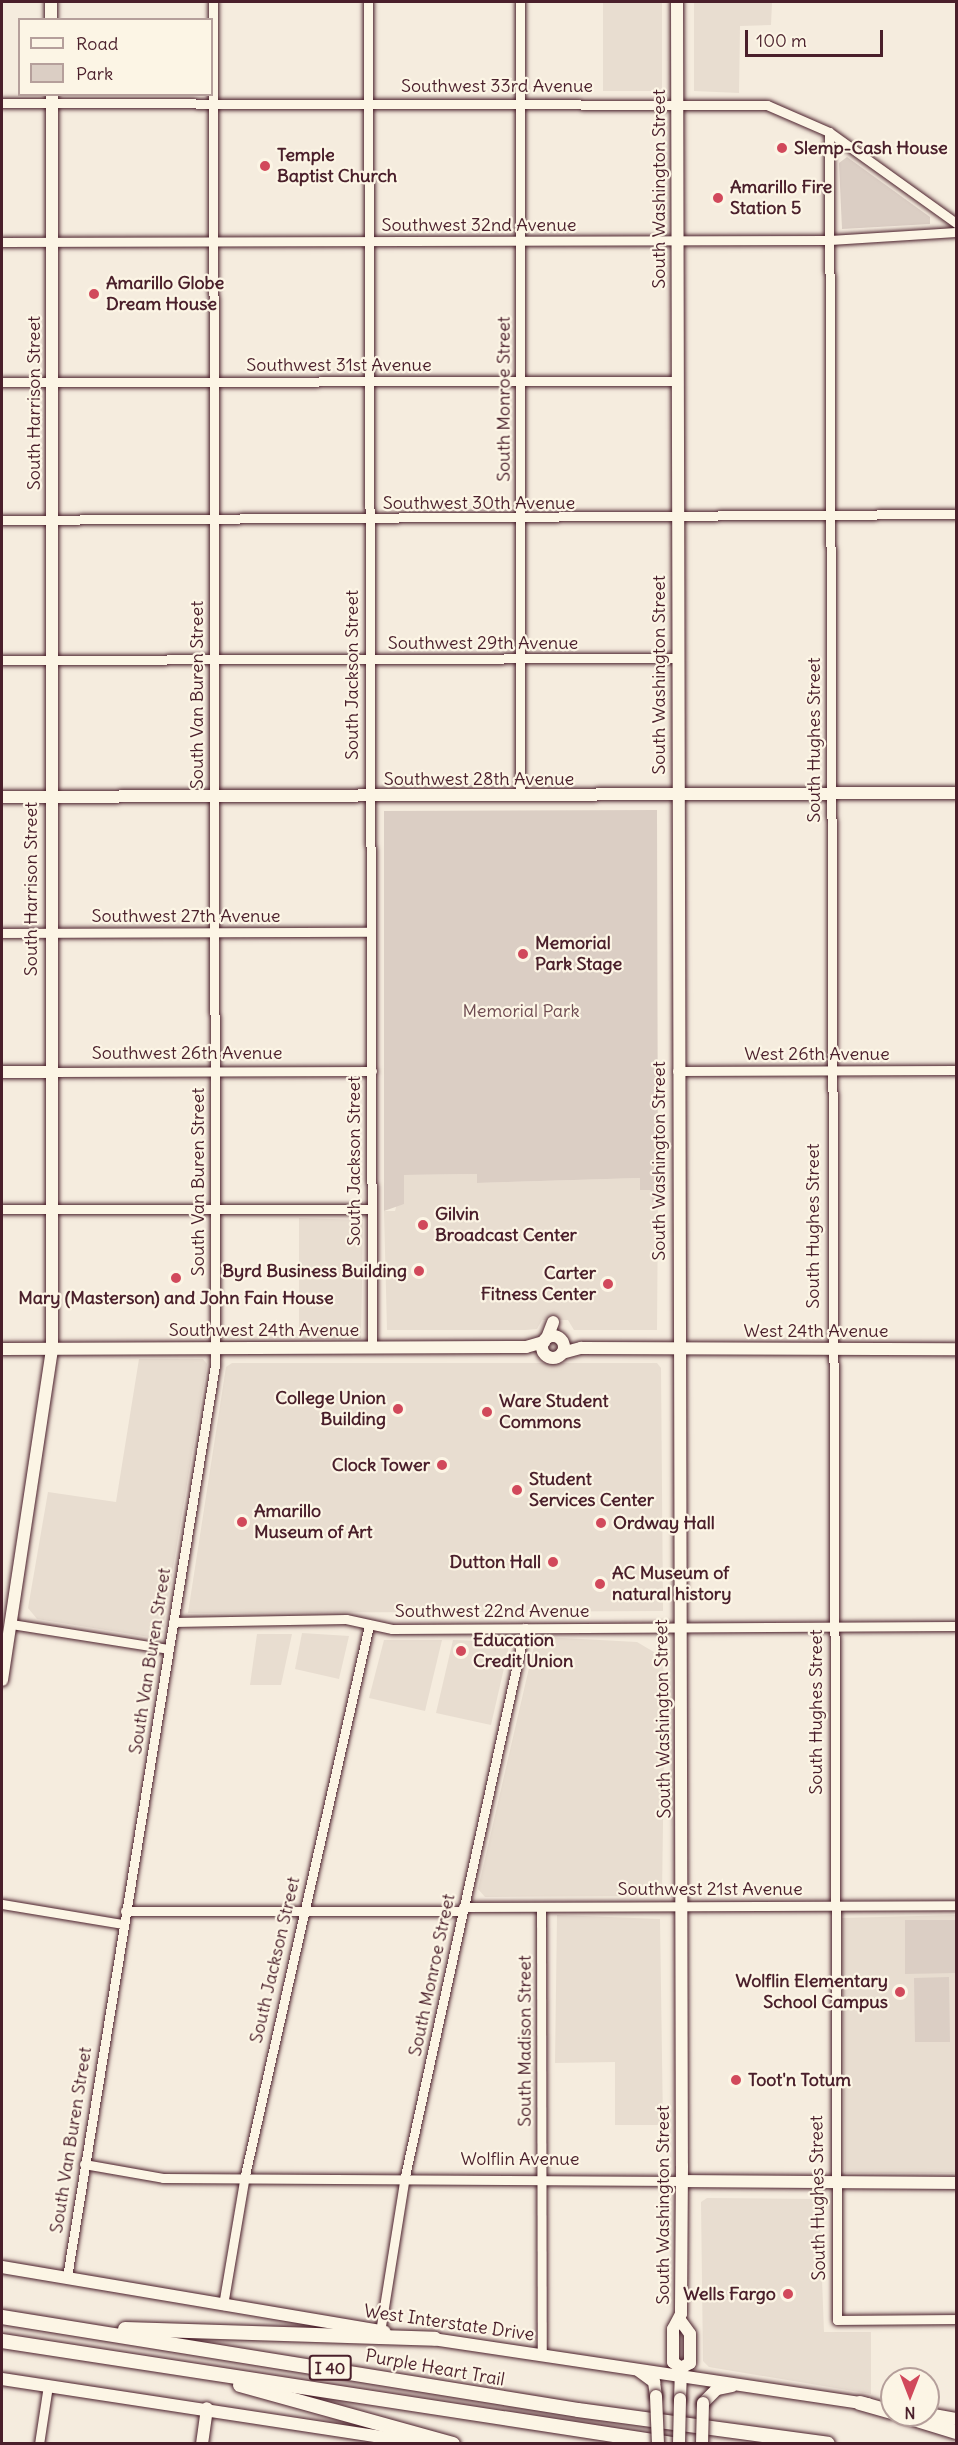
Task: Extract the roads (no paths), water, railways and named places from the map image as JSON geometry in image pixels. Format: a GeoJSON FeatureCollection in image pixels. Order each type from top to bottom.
{"type":"FeatureCollection","features":[{"type":"Feature","properties":{"kind":"highway","name":"Purple Heart Trail"},"geometry":{"type":"LineString","coordinates":[[2,2317],[578,2410],[828,2444]]}},
{"type":"Feature","properties":{"kind":"highway"},"geometry":{"type":"LineString","coordinates":[[81,2329],[435,2339]]}},
{"type":"Feature","properties":{"kind":"highway","name":"Purple Heart Trail"},"geometry":{"type":"LineString","coordinates":[[2,2341],[672,2444]]}},
{"type":"Feature","properties":{"kind":"highway"},"geometry":{"type":"LineString","coordinates":[[154,2363],[453,2444]]}},
{"type":"Feature","properties":{"kind":"highway"},"geometry":{"type":"LineString","coordinates":[[860,2403],[880,2407]]}},
{"type":"Feature","properties":{"kind":"highway"},"geometry":{"type":"LineString","coordinates":[[940,2427],[957,2432]]}},
{"type":"Feature","properties":{"kind":"main road"},"geometry":{"type":"LineString","coordinates":[[51,2],[51,18]]}},
{"type":"Feature","properties":{"kind":"main road","name":"South Washington Street"},"geometry":{"type":"LineString","coordinates":[[677,2],[676,1348],[680,1628],[682,2181],[680,2320],[674,2329],[673,2362],[681,2372],[680,2444]]}},
{"type":"Feature","properties":{"kind":"main road","name":"South Harrison Street"},"geometry":{"type":"LineString","coordinates":[[2,1680],[4,1649],[11,1624],[52,1349],[48,796],[52,99]]}},
{"type":"Feature","properties":{"kind":"main road","name":"Southwest 28th Avenue"},"geometry":{"type":"LineString","coordinates":[[2,797],[957,793]]}},
{"type":"Feature","properties":{"kind":"main road","name":"Southwest 26th Avenue"},"geometry":{"type":"LineString","coordinates":[[2,1072],[51,1072]]}},
{"type":"Feature","properties":{"kind":"main road","name":"Southwest 24th Avenue"},"geometry":{"type":"LineString","coordinates":[[2,1349],[526,1347],[553,1344],[581,1348],[676,1348]]}},
{"type":"Feature","properties":{"kind":"main road","name":"West 24th Avenue"},"geometry":{"type":"LineString","coordinates":[[676,1348],[957,1349]]}},
{"type":"Feature","properties":{"kind":"main road","name":"Wolflin Avenue"},"geometry":{"type":"LineString","coordinates":[[682,2181],[957,2183]]}},
{"type":"Feature","properties":{"kind":"main road","name":"West Interstate Drive"},"geometry":{"type":"LineString","coordinates":[[2,2267],[381,2332],[638,2370],[681,2372],[736,2385],[860,2403]]}},
{"type":"Feature","properties":{"kind":"main road"},"geometry":{"type":"LineString","coordinates":[[638,2370],[654,2382],[658,2444]]}},
{"type":"Feature","properties":{"kind":"main road"},"geometry":{"type":"LineString","coordinates":[[2,2379],[207,2408],[365,2439],[427,2444]]}},
{"type":"Feature","properties":{"kind":"main road"},"geometry":{"type":"LineString","coordinates":[[702,2444],[703,2403],[717,2389],[736,2385]]}},
{"type":"Feature","properties":{"kind":"main road"},"geometry":{"type":"LineString","coordinates":[[202,2444],[207,2408]]}},
{"type":"Feature","properties":{"kind":"main road"},"geometry":{"type":"LineString","coordinates":[[940,2416],[957,2419]]}},
{"type":"Feature","properties":{"kind":"street","name":"South Van Buren Street"},"geometry":{"type":"LineString","coordinates":[[213,2],[213,18]]}},
{"type":"Feature","properties":{"kind":"street","name":"South Jackson Street"},"geometry":{"type":"LineString","coordinates":[[368,2],[372,1348]]}},
{"type":"Feature","properties":{"kind":"street","name":"South Monroe Street"},"geometry":{"type":"LineString","coordinates":[[520,2],[520,796]]}},
{"type":"Feature","properties":{"kind":"street","name":"South Van Buren Street"},"geometry":{"type":"LineString","coordinates":[[67,2277],[216,1348],[212,96]]}},
{"type":"Feature","properties":{"kind":"street","name":"Southwest 33rd Avenue"},"geometry":{"type":"LineString","coordinates":[[2,103],[52,99],[212,103],[677,102],[767,105],[829,132],[957,223]]}},
{"type":"Feature","properties":{"kind":"street","name":"South Hughes Street"},"geometry":{"type":"LineString","coordinates":[[829,132],[831,514],[829,1349],[837,2320],[957,2319]]}},
{"type":"Feature","properties":{"kind":"street","name":"Southwest 32nd Avenue"},"geometry":{"type":"LineString","coordinates":[[2,242],[830,240],[957,232]]}},
{"type":"Feature","properties":{"kind":"street","name":"Southwest 31st Avenue"},"geometry":{"type":"LineString","coordinates":[[2,382],[676,381]]}},
{"type":"Feature","properties":{"kind":"street","name":"Southwest 30th Avenue"},"geometry":{"type":"LineString","coordinates":[[2,520],[521,520],[957,514]]}},
{"type":"Feature","properties":{"kind":"street","name":"Southwest 29th Avenue"},"geometry":{"type":"LineString","coordinates":[[2,660],[677,658]]}},
{"type":"Feature","properties":{"kind":"street","name":"Southwest 27th Avenue"},"geometry":{"type":"LineString","coordinates":[[2,933],[371,932]]}},
{"type":"Feature","properties":{"kind":"street","name":"West 26th Avenue"},"geometry":{"type":"LineString","coordinates":[[677,1071],[957,1070]]}},
{"type":"Feature","properties":{"kind":"street","name":"Southwest 26th Avenue"},"geometry":{"type":"LineString","coordinates":[[51,1072],[372,1071]]}},
{"type":"Feature","properties":{"kind":"street"},"geometry":{"type":"LineString","coordinates":[[2,1209],[371,1209]]}},
{"type":"Feature","properties":{"kind":"street","name":"Southwest 22nd Avenue"},"geometry":{"type":"LineString","coordinates":[[173,1622],[346,1619],[369,1625],[525,1628],[957,1626]]}},
{"type":"Feature","properties":{"kind":"street"},"geometry":{"type":"LineString","coordinates":[[11,1624],[168,1649]]}},
{"type":"Feature","properties":{"kind":"street","name":"South Jackson Street"},"geometry":{"type":"LineString","coordinates":[[223,2305],[245,2175],[369,1625]]}},
{"type":"Feature","properties":{"kind":"street","name":"South Monroe Street"},"geometry":{"type":"LineString","coordinates":[[381,2332],[405,2176],[525,1628]]}},
{"type":"Feature","properties":{"kind":"street"},"geometry":{"type":"LineString","coordinates":[[2,1904],[123,1924]]}},
{"type":"Feature","properties":{"kind":"street","name":"Southwest 21st Avenue"},"geometry":{"type":"LineString","coordinates":[[125,1911],[304,1912],[541,1906],[957,1905]]}},
{"type":"Feature","properties":{"kind":"street","name":"South Madison Street"},"geometry":{"type":"LineString","coordinates":[[541,1906],[542,2355]]}},
{"type":"Feature","properties":{"kind":"street","name":"Wolflin Avenue"},"geometry":{"type":"LineString","coordinates":[[84,2164],[163,2178],[245,2175],[542,2177],[682,2181]]}},
{"type":"Feature","properties":{"kind":"street"},"geometry":{"type":"LineString","coordinates":[[39,2444],[48,2385]]}},
{"type":"Feature","properties":{"kind":"place","name":"Slemp-Cash House"},"geometry":{"type":"Point","coordinates":[782,148]}},
{"type":"Feature","properties":{"kind":"place","name":"Temple Baptist Church"},"geometry":{"type":"Point","coordinates":[265,166]}},
{"type":"Feature","properties":{"kind":"place","name":"Amarillo Fire Station 5"},"geometry":{"type":"Point","coordinates":[718,198]}},
{"type":"Feature","properties":{"kind":"place","name":"Amarillo Globe Dream House"},"geometry":{"type":"Point","coordinates":[94,294]}},
{"type":"Feature","properties":{"kind":"place","name":"Memorial Park Stage"},"geometry":{"type":"Point","coordinates":[523,954]}},
{"type":"Feature","properties":{"kind":"place","name":"Gilvin Broadcast Center"},"geometry":{"type":"Point","coordinates":[423,1225]}},
{"type":"Feature","properties":{"kind":"place","name":"Byrd Business Building"},"geometry":{"type":"Point","coordinates":[419,1271]}},
{"type":"Feature","properties":{"kind":"place","name":"Mary (Masterson) and John Fain House"},"geometry":{"type":"Point","coordinates":[176,1278]}},
{"type":"Feature","properties":{"kind":"place","name":"Carter Fitness Center"},"geometry":{"type":"Point","coordinates":[608,1284]}},
{"type":"Feature","properties":{"kind":"place","name":"College Union Building"},"geometry":{"type":"Point","coordinates":[398,1409]}},
{"type":"Feature","properties":{"kind":"place","name":"Ware Student Commons"},"geometry":{"type":"Point","coordinates":[487,1412]}},
{"type":"Feature","properties":{"kind":"place","name":"Clock Tower"},"geometry":{"type":"Point","coordinates":[442,1465]}},
{"type":"Feature","properties":{"kind":"place","name":"Student Services Center"},"geometry":{"type":"Point","coordinates":[517,1490]}},
{"type":"Feature","properties":{"kind":"place","name":"Amarillo Museum of Art"},"geometry":{"type":"Point","coordinates":[242,1522]}},
{"type":"Feature","properties":{"kind":"place","name":"Ordway Hall"},"geometry":{"type":"Point","coordinates":[601,1523]}},
{"type":"Feature","properties":{"kind":"place","name":"Dutton Hall"},"geometry":{"type":"Point","coordinates":[553,1562]}},
{"type":"Feature","properties":{"kind":"place","name":"AC Museum of natural history"},"geometry":{"type":"Point","coordinates":[600,1584]}},
{"type":"Feature","properties":{"kind":"place","name":"Education Credit Union"},"geometry":{"type":"Point","coordinates":[461,1651]}},
{"type":"Feature","properties":{"kind":"place","name":"Wolflin Elementary School Campus"},"geometry":{"type":"Point","coordinates":[900,1992]}},
{"type":"Feature","properties":{"kind":"place","name":"Toot'n Totum"},"geometry":{"type":"Point","coordinates":[736,2080]}},
{"type":"Feature","properties":{"kind":"place","name":"Wells Fargo"},"geometry":{"type":"Point","coordinates":[788,2294]}},
{"type":"Feature","properties":{"kind":"park label","name":"Memorial Park"},"geometry":{"type":"Point","coordinates":[521,1011]}}]}
